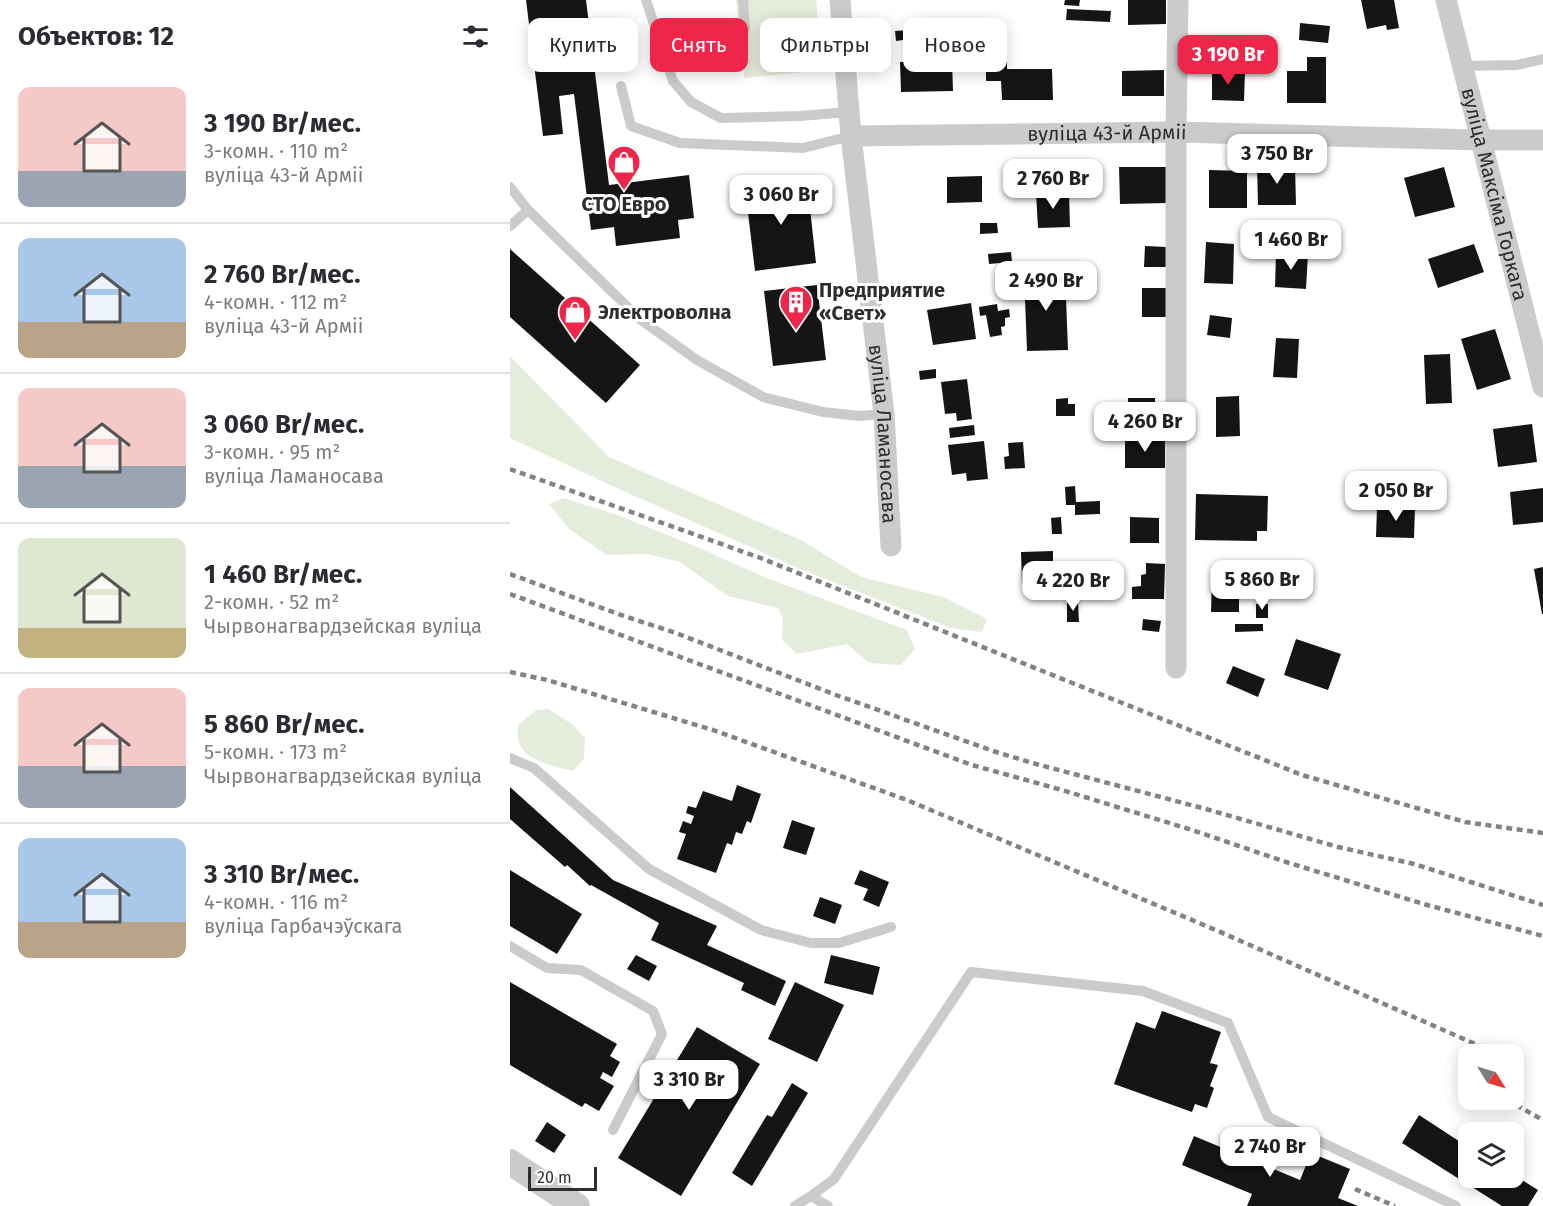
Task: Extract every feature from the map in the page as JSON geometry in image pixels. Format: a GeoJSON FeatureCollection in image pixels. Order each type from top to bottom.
{"type":"FeatureCollection","features":[{"type":"Feature","properties":{"kind":"street","name":"вуліца Ламаносава"},"geometry":{"type":"LineString","coordinates":[[840,0],[851,136],[884,414],[891,546]]}},
{"type":"Feature","properties":{"kind":"street"},"geometry":{"type":"LineString","coordinates":[[1176,668],[1178,0]]}},
{"type":"Feature","properties":{"kind":"street","name":"вуліца Максіма Горкага"},"geometry":{"type":"LineString","coordinates":[[1446,0],[1543,387]]}},
{"type":"Feature","properties":{"kind":"street","name":"вуліца 43-й Арміі"},"geometry":{"type":"LineString","coordinates":[[851,136],[1176,132],[1543,140]]}},
{"type":"Feature","properties":{"kind":"street"},"geometry":{"type":"LineString","coordinates":[[510,1162],[577,1206]]}},
{"type":"Feature","properties":{"kind":"lane"},"geometry":{"type":"LineString","coordinates":[[646,0],[673,81],[691,102],[721,118],[849,112]]}},
{"type":"Feature","properties":{"kind":"lane"},"geometry":{"type":"LineString","coordinates":[[742,0],[745,18]]}},
{"type":"Feature","properties":{"kind":"lane"},"geometry":{"type":"LineString","coordinates":[[1462,66],[1517,65],[1543,59]]}},
{"type":"Feature","properties":{"kind":"lane"},"geometry":{"type":"LineString","coordinates":[[621,86],[631,126],[680,143],[803,148],[851,136]]}},
{"type":"Feature","properties":{"kind":"lane"},"geometry":{"type":"LineString","coordinates":[[510,187],[528,210],[641,320],[697,360],[763,397],[823,412],[859,416],[884,414]]}},
{"type":"Feature","properties":{"kind":"lane"},"geometry":{"type":"LineString","coordinates":[[510,226],[528,210]]}},
{"type":"Feature","properties":{"kind":"lane"},"geometry":{"type":"LineString","coordinates":[[510,758],[534,768],[649,869],[761,930],[811,943],[839,943],[891,927]]}},
{"type":"Feature","properties":{"kind":"lane"},"geometry":{"type":"LineString","coordinates":[[510,946],[547,968],[581,970],[653,1011],[662,1034],[613,1130]]}},
{"type":"Feature","properties":{"kind":"lane"},"geometry":{"type":"LineString","coordinates":[[795,1206],[834,1179],[971,972],[1143,991],[1228,1023],[1268,1117],[1456,1206]]}},
{"type":"Feature","properties":{"kind":"lane"},"geometry":{"type":"LineString","coordinates":[[811,1196],[828,1206]]}},
{"type":"Feature","properties":{"kind":"green space"},"geometry":{"type":"Polygon","coordinates":[[[736,0],[816,0],[818,18],[760,18],[760,72],[803,72],[744,78],[743,72],[748,72],[748,18],[738,18],[736,0]]]}},
{"type":"Feature","properties":{"kind":"green space"},"geometry":{"type":"Polygon","coordinates":[[[510,356],[609,457],[801,540],[861,577],[943,597],[987,619],[982,632],[951,628],[800,569],[510,438],[510,356]]]}},
{"type":"Feature","properties":{"kind":"green space"},"geometry":{"type":"Polygon","coordinates":[[[564,498],[617,515],[769,579],[907,630],[915,649],[901,665],[869,663],[847,644],[797,654],[782,640],[783,619],[778,608],[728,596],[680,562],[648,554],[607,555],[569,529],[549,504],[564,498]]]}},
{"type":"Feature","properties":{"kind":"green space"},"geometry":{"type":"Polygon","coordinates":[[[548,709],[572,724],[585,738],[584,759],[573,771],[540,762],[521,747],[518,725],[536,710],[548,709]]]}},
{"type":"Feature","properties":{"kind":"building"},"geometry":{"type":"Polygon","coordinates":[[[526,0],[586,0],[588,18],[528,18],[526,0]]]}},
{"type":"Feature","properties":{"kind":"building"},"geometry":{"type":"Polygon","coordinates":[[[1065,0],[1080,0],[1079,6],[1064,5],[1065,0]]]}},
{"type":"Feature","properties":{"kind":"building"},"geometry":{"type":"Polygon","coordinates":[[[1128,0],[1166,0],[1166,24],[1128,25],[1128,0]]]}},
{"type":"Feature","properties":{"kind":"building"},"geometry":{"type":"Polygon","coordinates":[[[1361,0],[1394,0],[1399,28],[1387,30],[1386,25],[1367,29],[1361,0]]]}},
{"type":"Feature","properties":{"kind":"building"},"geometry":{"type":"Polygon","coordinates":[[[1067,9],[1111,11],[1110,22],[1066,20],[1067,9]]]}},
{"type":"Feature","properties":{"kind":"building"},"geometry":{"type":"Polygon","coordinates":[[[1300,23],[1330,26],[1328,43],[1299,40],[1300,23]]]}},
{"type":"Feature","properties":{"kind":"building"},"geometry":{"type":"Polygon","coordinates":[[[903,30],[903,40],[896,41],[895,31],[903,30]]]}},
{"type":"Feature","properties":{"kind":"building"},"geometry":{"type":"Polygon","coordinates":[[[1307,57],[1326,57],[1326,103],[1287,103],[1287,71],[1307,71],[1307,57]]]}},
{"type":"Feature","properties":{"kind":"building"},"geometry":{"type":"Polygon","coordinates":[[[900,62],[903,62],[903,72],[952,72],[953,91],[901,92],[900,62]]]}},
{"type":"Feature","properties":{"kind":"building"},"geometry":{"type":"Polygon","coordinates":[[[1007,69],[1052,69],[1053,100],[1002,100],[1001,81],[986,81],[986,72],[1007,72],[1007,69]]]}},
{"type":"Feature","properties":{"kind":"building"},"geometry":{"type":"Polygon","coordinates":[[[1164,70],[1164,96],[1122,96],[1122,71],[1164,70]]]}},
{"type":"Feature","properties":{"kind":"building"},"geometry":{"type":"Polygon","coordinates":[[[1212,71],[1245,71],[1244,101],[1212,100],[1212,71]]]}},
{"type":"Feature","properties":{"kind":"building"},"geometry":{"type":"Polygon","coordinates":[[[535,72],[595,72],[609,185],[689,175],[694,218],[678,220],[680,238],[616,246],[614,227],[591,230],[574,94],[559,96],[563,134],[543,136],[535,72]]]}},
{"type":"Feature","properties":{"kind":"building"},"geometry":{"type":"Polygon","coordinates":[[[1295,165],[1296,205],[1258,205],[1257,166],[1295,165]]]}},
{"type":"Feature","properties":{"kind":"building"},"geometry":{"type":"Polygon","coordinates":[[[1119,167],[1166,167],[1167,203],[1120,204],[1119,167]]]}},
{"type":"Feature","properties":{"kind":"building"},"geometry":{"type":"Polygon","coordinates":[[[1444,167],[1455,207],[1415,217],[1404,178],[1444,167]]]}},
{"type":"Feature","properties":{"kind":"building"},"geometry":{"type":"Polygon","coordinates":[[[1209,170],[1247,171],[1247,208],[1209,208],[1209,170]]]}},
{"type":"Feature","properties":{"kind":"building"},"geometry":{"type":"Polygon","coordinates":[[[982,176],[982,202],[947,203],[947,177],[982,176]]]}},
{"type":"Feature","properties":{"kind":"building"},"geometry":{"type":"Polygon","coordinates":[[[807,181],[816,263],[755,271],[745,188],[807,181]]]}},
{"type":"Feature","properties":{"kind":"building"},"geometry":{"type":"Polygon","coordinates":[[[1069,192],[1070,227],[1038,228],[1036,193],[1069,192]]]}},
{"type":"Feature","properties":{"kind":"building"},"geometry":{"type":"Polygon","coordinates":[[[980,223],[997,223],[998,233],[980,234],[980,223]]]}},
{"type":"Feature","properties":{"kind":"building"},"geometry":{"type":"Polygon","coordinates":[[[1206,242],[1234,244],[1233,284],[1204,283],[1206,242]]]}},
{"type":"Feature","properties":{"kind":"building"},"geometry":{"type":"Polygon","coordinates":[[[1474,244],[1484,272],[1438,288],[1428,259],[1474,244]]]}},
{"type":"Feature","properties":{"kind":"building"},"geometry":{"type":"Polygon","coordinates":[[[1145,246],[1167,247],[1166,267],[1144,267],[1145,246]]]}},
{"type":"Feature","properties":{"kind":"building","name":"Электроволна"},"geometry":{"type":"Polygon","coordinates":[[[510,249],[640,365],[606,403],[510,317],[510,249]]]}},
{"type":"Feature","properties":{"kind":"building"},"geometry":{"type":"Polygon","coordinates":[[[1011,252],[1012,262],[989,264],[988,254],[1011,252]]]}},
{"type":"Feature","properties":{"kind":"building"},"geometry":{"type":"Polygon","coordinates":[[[1276,253],[1308,254],[1306,289],[1275,287],[1276,253]]]}},
{"type":"Feature","properties":{"kind":"building"},"geometry":{"type":"Polygon","coordinates":[[[1065,272],[1068,350],[1027,351],[1024,273],[1065,272]]]}},
{"type":"Feature","properties":{"kind":"building","name":"Предприятие «Свет»"},"geometry":{"type":"Polygon","coordinates":[[[817,285],[826,360],[773,366],[764,291],[817,285]]]}},
{"type":"Feature","properties":{"kind":"building"},"geometry":{"type":"Polygon","coordinates":[[[1142,288],[1167,288],[1167,317],[1142,317],[1142,288]]]}},
{"type":"Feature","properties":{"kind":"building"},"geometry":{"type":"Polygon","coordinates":[[[971,303],[976,339],[933,345],[927,310],[971,303]]]}},
{"type":"Feature","properties":{"kind":"building"},"geometry":{"type":"Polygon","coordinates":[[[997,304],[998,311],[1009,309],[1010,317],[1005,318],[1005,326],[1001,327],[1002,335],[990,337],[986,315],[980,316],[979,307],[997,304]]]}},
{"type":"Feature","properties":{"kind":"building"},"geometry":{"type":"Polygon","coordinates":[[[1210,315],[1232,318],[1230,338],[1207,335],[1210,315]]]}},
{"type":"Feature","properties":{"kind":"building"},"geometry":{"type":"Polygon","coordinates":[[[1495,329],[1511,379],[1477,390],[1461,339],[1495,329]]]}},
{"type":"Feature","properties":{"kind":"building"},"geometry":{"type":"Polygon","coordinates":[[[1276,338],[1299,339],[1297,378],[1273,377],[1276,338]]]}},
{"type":"Feature","properties":{"kind":"building"},"geometry":{"type":"Polygon","coordinates":[[[1450,354],[1452,403],[1426,404],[1424,355],[1450,354]]]}},
{"type":"Feature","properties":{"kind":"building"},"geometry":{"type":"Polygon","coordinates":[[[936,369],[936,378],[920,380],[919,371],[936,369]]]}},
{"type":"Feature","properties":{"kind":"building"},"geometry":{"type":"Polygon","coordinates":[[[967,379],[972,419],[957,421],[956,413],[945,414],[941,382],[967,379]]]}},
{"type":"Feature","properties":{"kind":"building"},"geometry":{"type":"Polygon","coordinates":[[[1239,396],[1240,436],[1216,437],[1216,397],[1239,396]]]}},
{"type":"Feature","properties":{"kind":"building"},"geometry":{"type":"Polygon","coordinates":[[[1068,398],[1068,404],[1075,404],[1075,416],[1056,416],[1056,399],[1068,398]]]}},
{"type":"Feature","properties":{"kind":"building"},"geometry":{"type":"Polygon","coordinates":[[[1128,398],[1155,398],[1155,417],[1128,417],[1128,398]]]}},
{"type":"Feature","properties":{"kind":"building"},"geometry":{"type":"Polygon","coordinates":[[[1532,424],[1537,462],[1498,467],[1493,429],[1532,424]]]}},
{"type":"Feature","properties":{"kind":"building"},"geometry":{"type":"Polygon","coordinates":[[[974,425],[975,435],[950,438],[949,428],[974,425]]]}},
{"type":"Feature","properties":{"kind":"building"},"geometry":{"type":"Polygon","coordinates":[[[1125,438],[1165,438],[1165,468],[1125,468],[1125,438]]]}},
{"type":"Feature","properties":{"kind":"building"},"geometry":{"type":"Polygon","coordinates":[[[984,441],[988,479],[967,481],[966,473],[952,475],[948,445],[984,441]]]}},
{"type":"Feature","properties":{"kind":"building"},"geometry":{"type":"Polygon","coordinates":[[[1023,442],[1025,468],[1005,469],[1004,457],[1009,456],[1008,443],[1023,442]]]}},
{"type":"Feature","properties":{"kind":"building"},"geometry":{"type":"Polygon","coordinates":[[[1075,486],[1076,502],[1100,501],[1100,514],[1075,515],[1075,505],[1066,505],[1065,487],[1075,486]]]}},
{"type":"Feature","properties":{"kind":"building"},"geometry":{"type":"Polygon","coordinates":[[[1543,488],[1543,522],[1513,525],[1510,492],[1543,488]]]}},
{"type":"Feature","properties":{"kind":"building"},"geometry":{"type":"Polygon","coordinates":[[[1196,494],[1268,496],[1267,531],[1257,531],[1257,541],[1195,540],[1196,494]]]}},
{"type":"Feature","properties":{"kind":"building"},"geometry":{"type":"Polygon","coordinates":[[[1377,507],[1415,508],[1414,538],[1376,537],[1377,507]]]}},
{"type":"Feature","properties":{"kind":"building"},"geometry":{"type":"Polygon","coordinates":[[[1061,517],[1062,534],[1052,534],[1051,518],[1061,517]]]}},
{"type":"Feature","properties":{"kind":"building"},"geometry":{"type":"Polygon","coordinates":[[[1130,517],[1159,518],[1159,543],[1130,543],[1130,517]]]}},
{"type":"Feature","properties":{"kind":"building"},"geometry":{"type":"Polygon","coordinates":[[[1053,551],[1053,583],[1022,584],[1021,552],[1053,551]]]}},
{"type":"Feature","properties":{"kind":"building"},"geometry":{"type":"Polygon","coordinates":[[[1146,563],[1165,564],[1164,599],[1132,599],[1132,587],[1141,586],[1141,575],[1146,574],[1146,563]]]}},
{"type":"Feature","properties":{"kind":"building"},"geometry":{"type":"Polygon","coordinates":[[[1543,567],[1543,614],[1542,614],[1534,569],[1543,567]]]}},
{"type":"Feature","properties":{"kind":"building"},"geometry":{"type":"Polygon","coordinates":[[[1212,579],[1239,580],[1239,612],[1211,612],[1212,579]]]}},
{"type":"Feature","properties":{"kind":"building"},"geometry":{"type":"Polygon","coordinates":[[[1078,602],[1079,622],[1067,622],[1067,603],[1078,602]]]}},
{"type":"Feature","properties":{"kind":"building"},"geometry":{"type":"Polygon","coordinates":[[[1256,604],[1268,604],[1268,618],[1256,618],[1256,604]]]}},
{"type":"Feature","properties":{"kind":"building"},"geometry":{"type":"Polygon","coordinates":[[[1143,619],[1161,621],[1159,632],[1142,630],[1143,619]]]}},
{"type":"Feature","properties":{"kind":"building"},"geometry":{"type":"Polygon","coordinates":[[[1235,624],[1263,624],[1263,631],[1235,632],[1235,624]]]}},
{"type":"Feature","properties":{"kind":"building"},"geometry":{"type":"Polygon","coordinates":[[[1296,639],[1341,654],[1328,690],[1284,675],[1296,639]]]}},
{"type":"Feature","properties":{"kind":"building"},"geometry":{"type":"Polygon","coordinates":[[[1233,666],[1265,679],[1258,697],[1226,683],[1233,666]]]}},
{"type":"Feature","properties":{"kind":"building"},"geometry":{"type":"Polygon","coordinates":[[[737,785],[761,794],[751,823],[747,821],[742,834],[736,832],[732,845],[727,843],[716,873],[677,859],[686,834],[679,832],[683,821],[691,824],[694,816],[686,813],[688,806],[696,808],[703,791],[732,801],[737,785]]]}},
{"type":"Feature","properties":{"kind":"building"},"geometry":{"type":"Polygon","coordinates":[[[510,787],[613,880],[717,926],[707,945],[786,981],[775,1006],[741,990],[744,983],[651,940],[659,923],[590,886],[510,819],[510,787]]]}},
{"type":"Feature","properties":{"kind":"building"},"geometry":{"type":"Polygon","coordinates":[[[792,820],[815,828],[806,855],[783,848],[792,820]]]}},
{"type":"Feature","properties":{"kind":"building"},"geometry":{"type":"Polygon","coordinates":[[[510,870],[582,914],[557,954],[510,926],[510,870]]]}},
{"type":"Feature","properties":{"kind":"building"},"geometry":{"type":"Polygon","coordinates":[[[860,870],[889,882],[879,907],[863,900],[868,889],[854,884],[860,870]]]}},
{"type":"Feature","properties":{"kind":"building"},"geometry":{"type":"Polygon","coordinates":[[[820,897],[842,905],[835,924],[813,916],[820,897]]]}},
{"type":"Feature","properties":{"kind":"building"},"geometry":{"type":"Polygon","coordinates":[[[636,955],[657,966],[649,981],[627,969],[636,955]]]}},
{"type":"Feature","properties":{"kind":"building"},"geometry":{"type":"Polygon","coordinates":[[[831,955],[880,967],[873,995],[824,983],[831,955]]]}},
{"type":"Feature","properties":{"kind":"building"},"geometry":{"type":"Polygon","coordinates":[[[510,982],[617,1044],[610,1056],[620,1062],[612,1077],[603,1072],[600,1078],[614,1086],[599,1111],[585,1103],[582,1107],[510,1065],[510,982]]]}},
{"type":"Feature","properties":{"kind":"building"},"geometry":{"type":"Polygon","coordinates":[[[795,982],[844,1005],[817,1062],[768,1039],[795,982]]]}},
{"type":"Feature","properties":{"kind":"building"},"geometry":{"type":"Polygon","coordinates":[[[1162,1011],[1221,1032],[1210,1063],[1218,1065],[1210,1086],[1214,1088],[1207,1108],[1195,1104],[1192,1112],[1114,1084],[1136,1022],[1155,1029],[1162,1011]]]}},
{"type":"Feature","properties":{"kind":"building"},"geometry":{"type":"Polygon","coordinates":[[[697,1027],[760,1064],[681,1196],[618,1158],[697,1027]]]}},
{"type":"Feature","properties":{"kind":"building"},"geometry":{"type":"Polygon","coordinates":[[[792,1083],[808,1093],[752,1186],[732,1173],[767,1115],[772,1117],[792,1083]]]}},
{"type":"Feature","properties":{"kind":"building"},"geometry":{"type":"Polygon","coordinates":[[[1419,1115],[1458,1140],[1458,1178],[1402,1143],[1419,1115]]]}},
{"type":"Feature","properties":{"kind":"building"},"geometry":{"type":"Polygon","coordinates":[[[547,1122],[566,1135],[554,1153],[535,1141],[547,1122]]]}},
{"type":"Feature","properties":{"kind":"building"},"geometry":{"type":"Polygon","coordinates":[[[1194,1136],[1300,1180],[1311,1153],[1350,1169],[1338,1198],[1358,1206],[1247,1206],[1252,1194],[1182,1165],[1194,1136]]]}},
{"type":"Feature","properties":{"kind":"building"},"geometry":{"type":"Polygon","coordinates":[[[1524,1181],[1538,1190],[1528,1206],[1502,1206],[1473,1188],[1524,1188],[1524,1181]]]}},
{"type":"Feature","properties":{"kind":"railway"},"geometry":{"type":"LineString","coordinates":[[510,469],[758,557],[1302,775],[1465,822],[1543,833]]}},
{"type":"Feature","properties":{"kind":"railway"},"geometry":{"type":"LineString","coordinates":[[510,574],[993,751],[1338,847],[1414,864],[1543,905]]}},
{"type":"Feature","properties":{"kind":"railway"},"geometry":{"type":"LineString","coordinates":[[510,594],[972,765],[1062,790],[1427,905],[1543,936]]}},
{"type":"Feature","properties":{"kind":"railway"},"geometry":{"type":"LineString","coordinates":[[510,672],[547,680],[713,730],[907,800],[1218,931],[1475,1044]]}},
{"type":"Feature","properties":{"kind":"railway"},"geometry":{"type":"LineString","coordinates":[[1524,1109],[1543,1120]]}},
{"type":"Feature","properties":{"kind":"railway"},"geometry":{"type":"LineString","coordinates":[[1355,1189],[1395,1206]]}},
{"type":"Feature","properties":{"kind":"place","name":"СТО Евро"},"geometry":{"type":"Point","coordinates":[624,191]}},
{"type":"Feature","properties":{"kind":"place","name":"Предприятие «Свет»"},"geometry":{"type":"Point","coordinates":[796,331]}},
{"type":"Feature","properties":{"kind":"place","name":"Электроволна"},"geometry":{"type":"Point","coordinates":[575,341]}}]}
